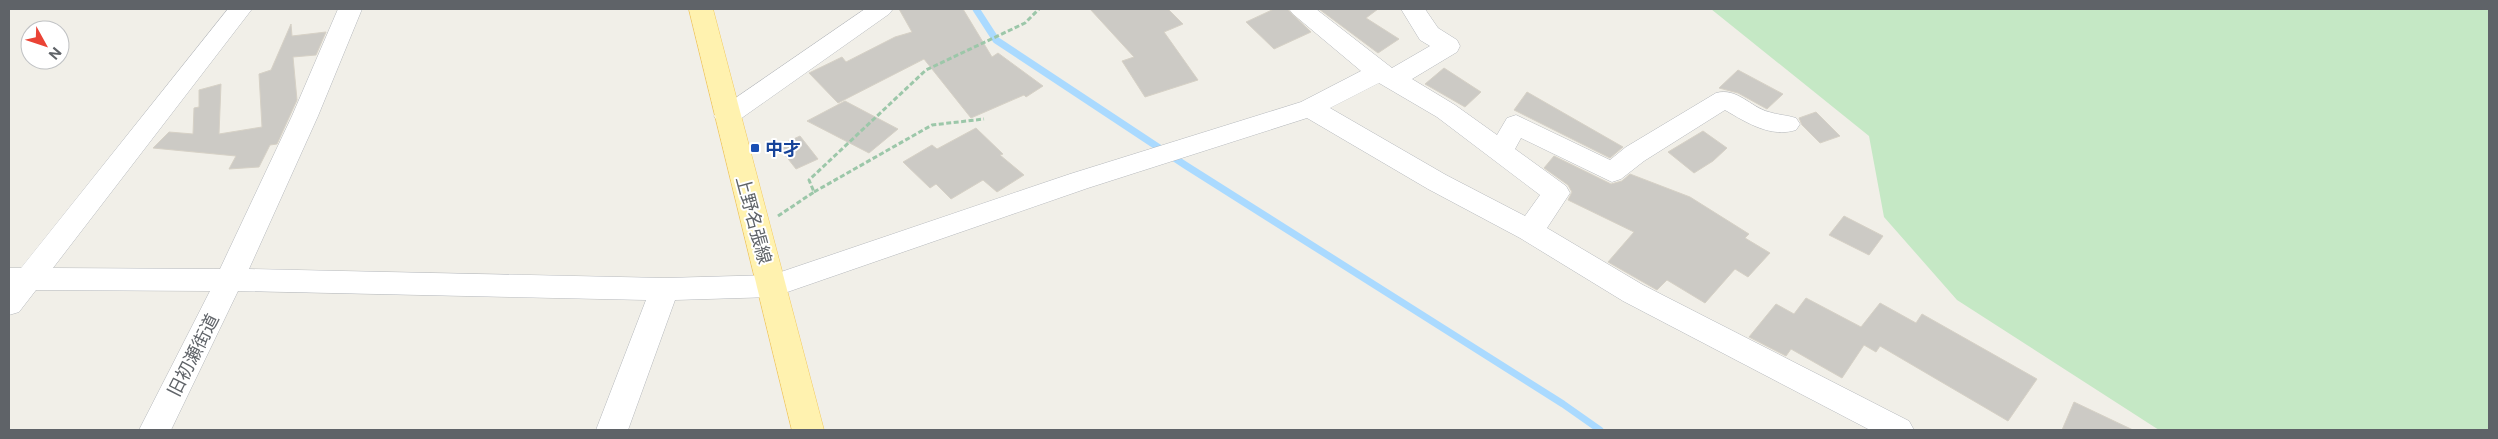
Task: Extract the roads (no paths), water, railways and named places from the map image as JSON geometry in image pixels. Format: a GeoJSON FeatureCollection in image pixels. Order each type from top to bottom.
{"type":"FeatureCollection","features":[{"type":"Feature","properties":{"kind":"main road","name":"上野名張線"},"geometry":{"type":"LineString","coordinates":[[701,9],[756,230],[773,286],[808,430]]}},
{"type":"Feature","properties":{"kind":"street"},"geometry":{"type":"LineString","coordinates":[[9,304],[18,279],[240,9]]}},
{"type":"Feature","properties":{"kind":"street","name":"旧初瀬街道"},"geometry":{"type":"LineString","coordinates":[[155,430],[231,280],[313,100],[350,9]]}},
{"type":"Feature","properties":{"kind":"street"},"geometry":{"type":"LineString","coordinates":[[728,116],[881,9]]}},
{"type":"Feature","properties":{"kind":"street"},"geometry":{"type":"LineString","coordinates":[[1301,9],[1386,75],[1446,111],[1556,193],[1530,231]]}},
{"type":"Feature","properties":{"kind":"street"},"geometry":{"type":"LineString","coordinates":[[18,279],[231,280],[665,288],[773,286],[1167,153],[1310,108],[1448,46],[1429,34],[1413,9]]}},
{"type":"Feature","properties":{"kind":"street"},"geometry":{"type":"LineString","coordinates":[[1500,153],[1516,124],[1612,172],[1635,154],[1725,100],[1762,120],[1787,124]]}},
{"type":"Feature","properties":{"kind":"street"},"geometry":{"type":"LineString","coordinates":[[1310,108],[1437,182],[1530,231],[1633,293],[1898,430]]}},
{"type":"Feature","properties":{"kind":"street"},"geometry":{"type":"LineString","coordinates":[[612,430],[665,288]]}},
{"type":"Feature","properties":{"kind":"waterway"},"geometry":{"type":"LineString","coordinates":[[976,9],[996,40],[1185,165],[1563,404],[1600,430]]}},
{"type":"Feature","properties":{"kind":"place","name":"中才"},"geometry":{"type":"Point","coordinates":[755,148]}}]}
